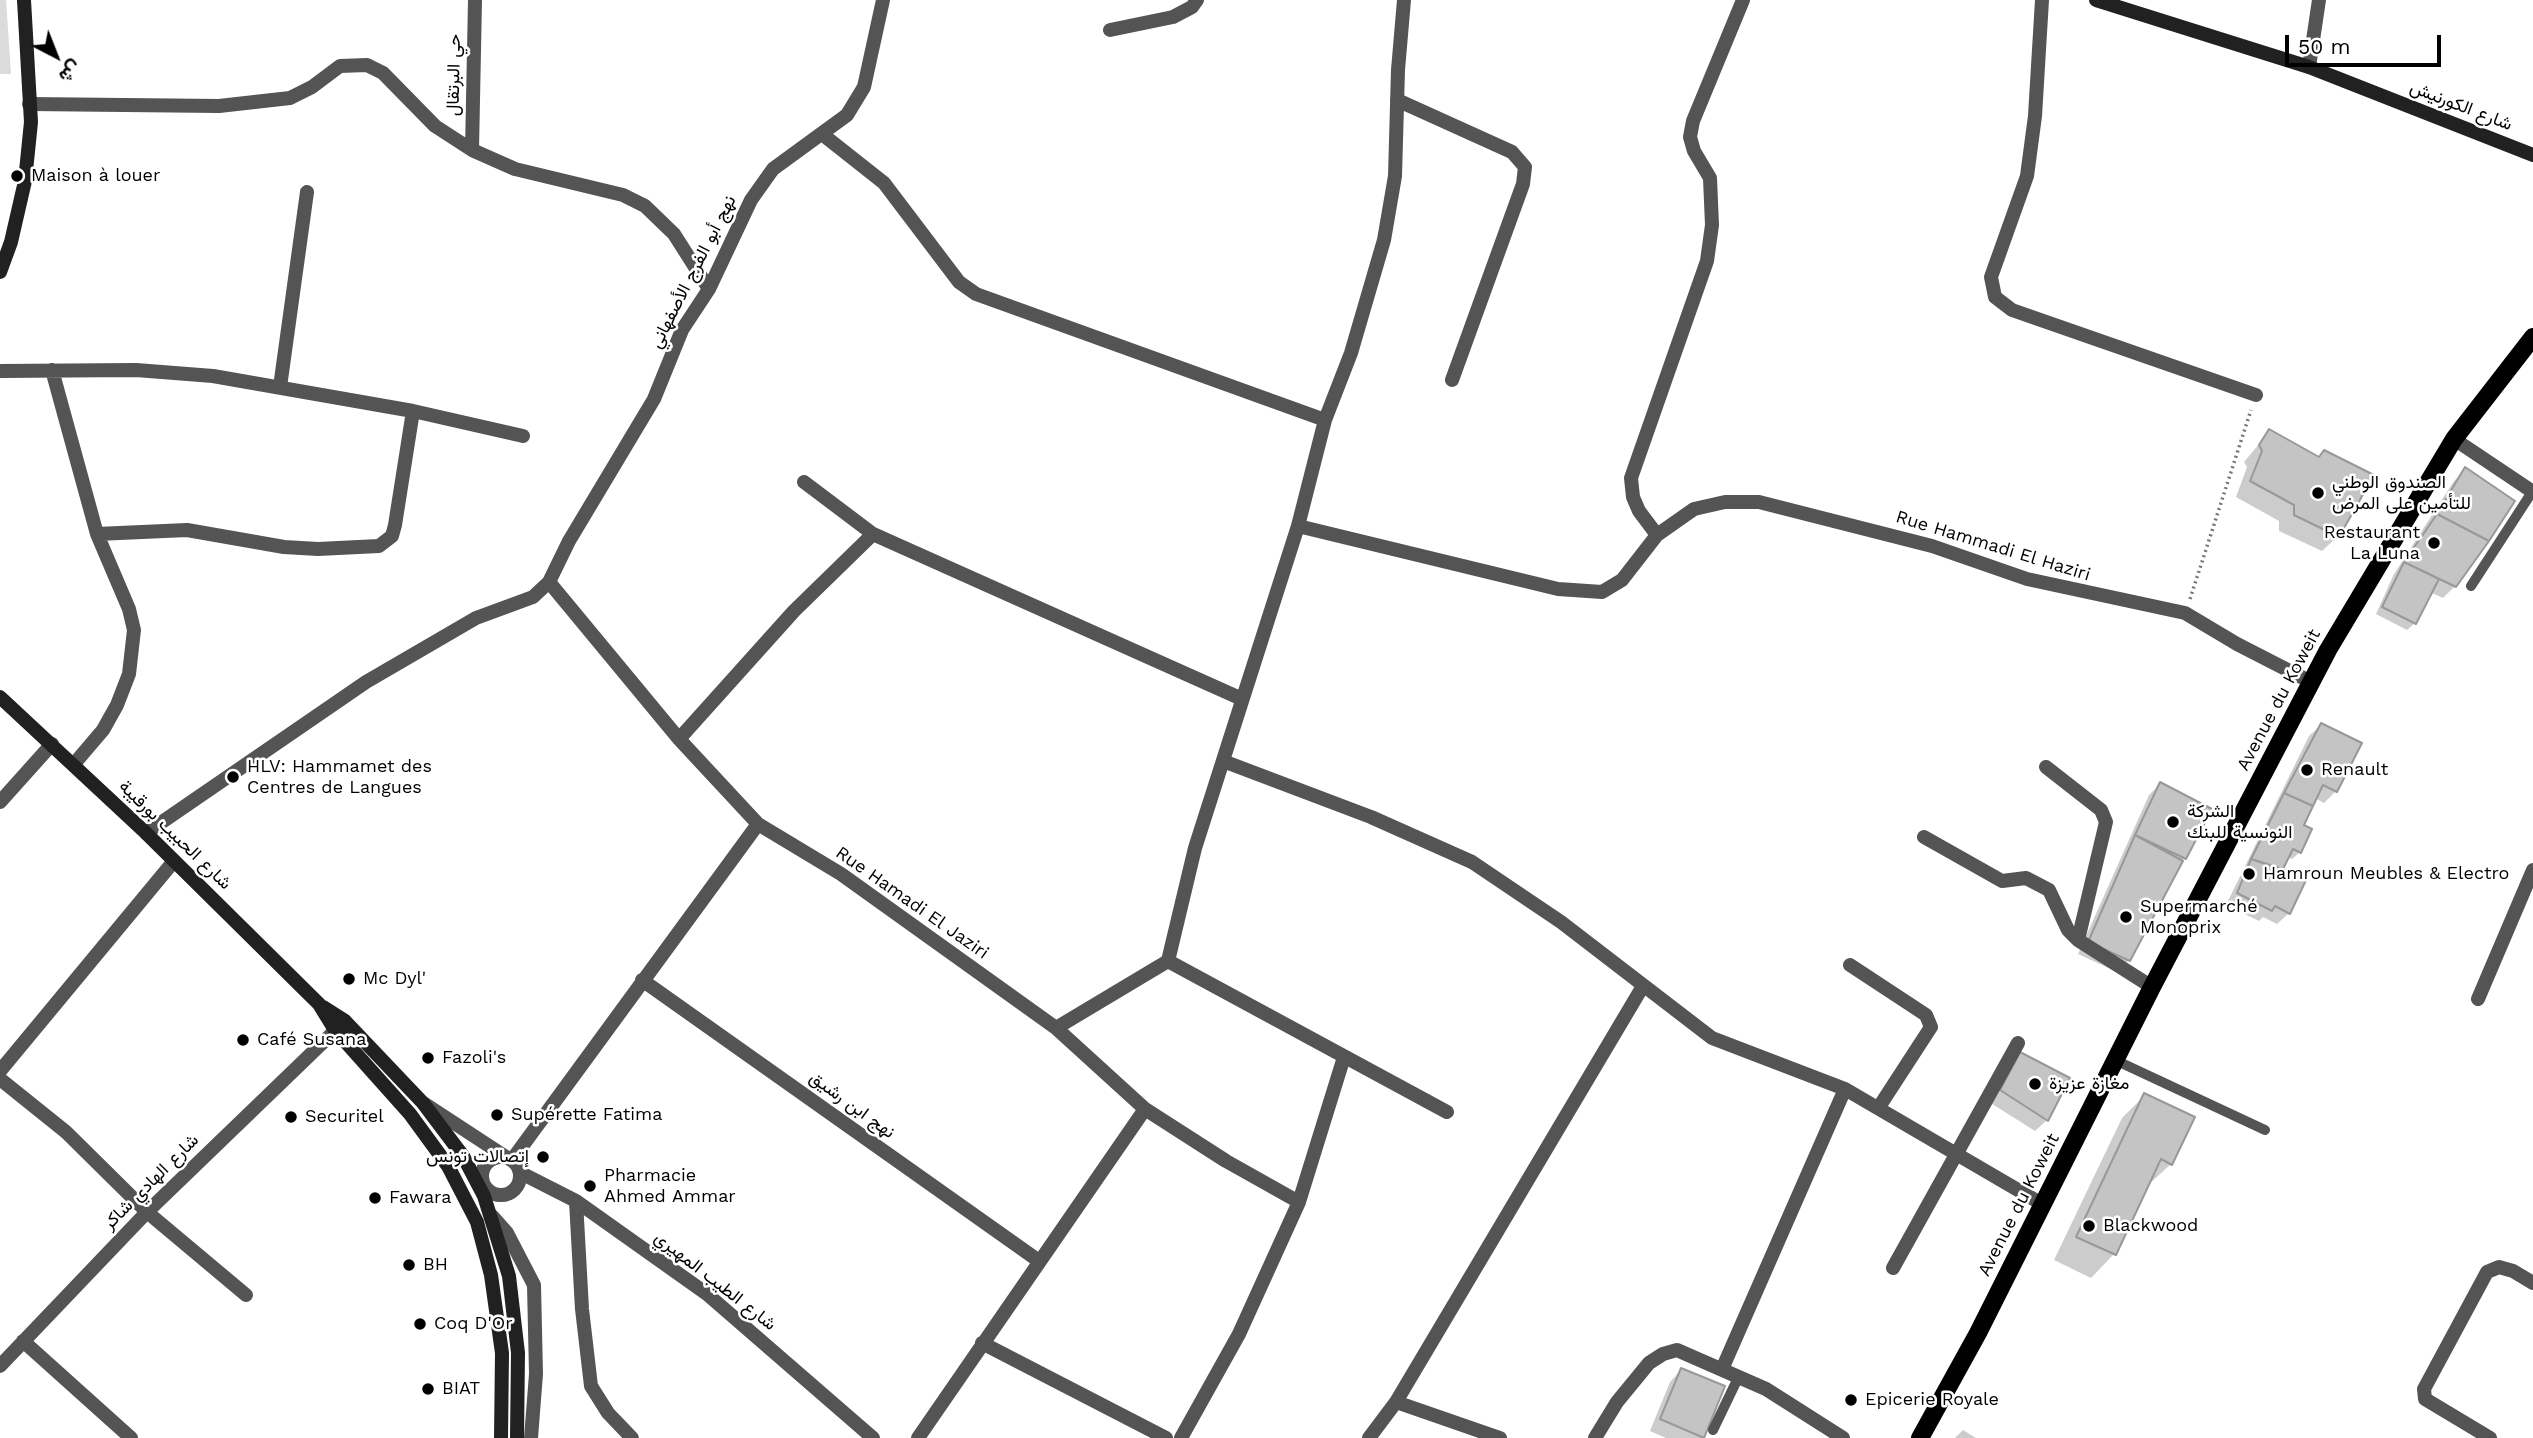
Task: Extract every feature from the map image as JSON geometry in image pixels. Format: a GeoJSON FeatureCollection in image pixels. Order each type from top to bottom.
{"type":"FeatureCollection","features":[{"type":"Feature","properties":{"kind":"main road","name":"Avenue du Koweit"},"geometry":{"type":"LineString","coordinates":[[1920,1438],[1978,1333],[2152,987],[2311,682],[2454,439],[2533,337]]}},
{"type":"Feature","properties":{"kind":"street"},"geometry":{"type":"LineString","coordinates":[[0,272],[12,242],[25,181],[29,104],[24,0]]}},
{"type":"Feature","properties":{"kind":"street","name":"حي البرتقال"},"geometry":{"type":"LineString","coordinates":[[472,150],[475,0]]}},
{"type":"Feature","properties":{"kind":"street","name":"نهج أبو الفرج الأصفهاني"},"geometry":{"type":"LineString","coordinates":[[548,582],[575,530],[654,399],[682,330],[709,289],[751,200],[773,169],[796,149],[822,134],[847,114],[864,87],[883,0]]}},
{"type":"Feature","properties":{"kind":"street"},"geometry":{"type":"LineString","coordinates":[[1110,30],[1173,17],[1192,7],[1197,0]]}},
{"type":"Feature","properties":{"kind":"street"},"geometry":{"type":"LineString","coordinates":[[1056,1028],[1168,961],[1195,848],[1298,526],[1325,420],[1351,353],[1384,240],[1395,176],[1404,0]]}},
{"type":"Feature","properties":{"kind":"street"},"geometry":{"type":"LineString","coordinates":[[1657,535],[1639,511],[1633,497],[1631,478],[1707,261],[1712,225],[1710,178],[1694,151],[1690,136],[1693,121],[1743,0]]}},
{"type":"Feature","properties":{"kind":"street"},"geometry":{"type":"LineString","coordinates":[[2042,0],[2035,116],[2027,176],[1991,277],[1995,297],[2012,310],[2256,395]]}},
{"type":"Feature","properties":{"kind":"street","name":"شارع الكورنيش"},"geometry":{"type":"LineString","coordinates":[[2096,0],[2309,67],[2533,155]]}},
{"type":"Feature","properties":{"kind":"street"},"geometry":{"type":"LineString","coordinates":[[2309,67],[2319,0]]}},
{"type":"Feature","properties":{"kind":"street"},"geometry":{"type":"LineString","coordinates":[[29,104],[219,106],[290,98],[312,87],[340,66],[367,65],[383,73],[435,126],[472,150],[515,169],[623,195],[645,206],[674,234],[709,289]]}},
{"type":"Feature","properties":{"kind":"street"},"geometry":{"type":"LineString","coordinates":[[1397,100],[1512,152],[1525,167],[1523,184],[1452,380]]}},
{"type":"Feature","properties":{"kind":"street"},"geometry":{"type":"LineString","coordinates":[[822,134],[884,183],[959,282],[975,294],[1325,420]]}},
{"type":"Feature","properties":{"kind":"street"},"geometry":{"type":"LineString","coordinates":[[279,387],[307,192]]}},
{"type":"Feature","properties":{"kind":"street"},"geometry":{"type":"LineString","coordinates":[[52,370],[97,534],[129,609],[134,651],[130,674],[108,721],[74,764]]}},
{"type":"Feature","properties":{"kind":"street"},"geometry":{"type":"LineString","coordinates":[[0,371],[187,374],[413,411],[523,436]]}},
{"type":"Feature","properties":{"kind":"street"},"geometry":{"type":"LineString","coordinates":[[97,534],[187,530],[284,547],[318,549],[379,546],[392,536],[395,525],[413,411]]}},
{"type":"Feature","properties":{"kind":"street"},"geometry":{"type":"LineString","coordinates":[[2454,439],[2533,492]]}},
{"type":"Feature","properties":{"kind":"street"},"geometry":{"type":"LineString","coordinates":[[804,482],[873,534],[1242,699]]}},
{"type":"Feature","properties":{"kind":"street","name":"Rue Hammadi El Haziri"},"geometry":{"type":"LineString","coordinates":[[1298,526],[1452,565],[1558,589],[1590,593],[1602,592],[1622,580],[1657,535],[1694,509],[1725,502],[1759,502],[1932,547],[2027,579],[2185,613],[2236,644],[2311,682]]}},
{"type":"Feature","properties":{"kind":"street"},"geometry":{"type":"LineString","coordinates":[[679,739],[794,611],[873,534]]}},
{"type":"Feature","properties":{"kind":"street"},"geometry":{"type":"LineString","coordinates":[[146,833],[366,682],[467,623],[533,597],[548,582]]}},
{"type":"Feature","properties":{"kind":"street","name":"Rue Hamadi El Jaziri"},"geometry":{"type":"LineString","coordinates":[[548,582],[679,739],[758,824],[842,874],[1056,1028],[1146,1109],[1226,1161],[1299,1202]]}},
{"type":"Feature","properties":{"kind":"street","name":"شارع الحبيب بورقيبة"},"geometry":{"type":"LineString","coordinates":[[0,697],[146,833],[340,1026],[423,1103],[463,1156],[483,1187],[509,1276],[518,1353],[517,1438]]}},
{"type":"Feature","properties":{"kind":"street"},"geometry":{"type":"LineString","coordinates":[[0,802],[52,744]]}},
{"type":"Feature","properties":{"kind":"street"},"geometry":{"type":"LineString","coordinates":[[1223,761],[1371,817],[1472,862],[1561,922],[1712,1038],[1845,1089],[1880,1107],[2042,1205]]}},
{"type":"Feature","properties":{"kind":"street"},"geometry":{"type":"LineString","coordinates":[[2046,767],[2101,810],[2106,822],[2078,940]]}},
{"type":"Feature","properties":{"kind":"street"},"geometry":{"type":"LineString","coordinates":[[509,1158],[758,824]]}},
{"type":"Feature","properties":{"kind":"street"},"geometry":{"type":"LineString","coordinates":[[1924,837],[2003,881],[2026,878],[2049,890],[2068,930],[2078,940],[2152,987]]}},
{"type":"Feature","properties":{"kind":"street"},"geometry":{"type":"LineString","coordinates":[[0,1071],[174,861]]}},
{"type":"Feature","properties":{"kind":"street"},"geometry":{"type":"LineString","coordinates":[[2478,999],[2533,870]]}},
{"type":"Feature","properties":{"kind":"street"},"geometry":{"type":"LineString","coordinates":[[1168,961],[1447,1112]]}},
{"type":"Feature","properties":{"kind":"street"},"geometry":{"type":"LineString","coordinates":[[1850,965],[1926,1015],[1931,1027],[1880,1107]]}},
{"type":"Feature","properties":{"kind":"street","name":"نهج ابن رشيق"},"geometry":{"type":"LineString","coordinates":[[642,980],[1039,1261]]}},
{"type":"Feature","properties":{"kind":"street"},"geometry":{"type":"LineString","coordinates":[[1369,1438],[1396,1402],[1643,986]]}},
{"type":"Feature","properties":{"kind":"street","name":"شارع الحبيب بورقيبة"},"geometry":{"type":"LineString","coordinates":[[340,1026],[410,1114],[467,1200],[491,1275],[502,1353],[501,1438]]}},
{"type":"Feature","properties":{"kind":"street","name":"شارع الهادي شاكر"},"geometry":{"type":"LineString","coordinates":[[0,1366],[148,1212],[340,1026]]}},
{"type":"Feature","properties":{"kind":"street"},"geometry":{"type":"LineString","coordinates":[[1893,1268],[1954,1153],[2018,1043]]}},
{"type":"Feature","properties":{"kind":"street"},"geometry":{"type":"LineString","coordinates":[[1181,1438],[1238,1334],[1299,1202],[1344,1057]]}},
{"type":"Feature","properties":{"kind":"street"},"geometry":{"type":"LineString","coordinates":[[0,1080],[66,1132],[148,1212],[246,1295]]}},
{"type":"Feature","properties":{"kind":"street"},"geometry":{"type":"LineString","coordinates":[[1723,1367],[1845,1089]]}},
{"type":"Feature","properties":{"kind":"street","name":"شارع الحبيب بورقيبة"},"geometry":{"type":"LineString","coordinates":[[423,1103],[509,1158]]}},
{"type":"Feature","properties":{"kind":"street"},"geometry":{"type":"LineString","coordinates":[[918,1438],[1146,1109]]}},
{"type":"Feature","properties":{"kind":"street"},"geometry":{"type":"LineString","coordinates":[[467,1200],[483,1187],[485,1165],[498,1157],[509,1158],[521,1172],[517,1187],[512,1193],[505,1195],[483,1187]]}},
{"type":"Feature","properties":{"kind":"street","name":"شارع الطيب المهيري"},"geometry":{"type":"LineString","coordinates":[[521,1172],[576,1201],[707,1294],[873,1438]]}},
{"type":"Feature","properties":{"kind":"street"},"geometry":{"type":"LineString","coordinates":[[576,1201],[582,1309],[591,1386],[608,1413],[632,1438]]}},
{"type":"Feature","properties":{"kind":"street","name":"شارع الحبيب بورقيبة"},"geometry":{"type":"LineString","coordinates":[[492,1216],[507,1233],[534,1285],[536,1374],[531,1438]]}},
{"type":"Feature","properties":{"kind":"street"},"geometry":{"type":"LineString","coordinates":[[2490,1438],[2425,1399],[2424,1389],[2487,1272],[2500,1267],[2533,1283]]}},
{"type":"Feature","properties":{"kind":"street"},"geometry":{"type":"LineString","coordinates":[[23,1341],[131,1438]]}},
{"type":"Feature","properties":{"kind":"street"},"geometry":{"type":"LineString","coordinates":[[982,1343],[1166,1438]]}},
{"type":"Feature","properties":{"kind":"street"},"geometry":{"type":"LineString","coordinates":[[1595,1438],[1634,1380],[1663,1353],[1677,1350],[1740,1376],[1843,1438]]}},
{"type":"Feature","properties":{"kind":"street"},"geometry":{"type":"LineString","coordinates":[[1396,1402],[1500,1438]]}},
{"type":"Feature","properties":{"kind":"lane"},"geometry":{"type":"LineString","coordinates":[[2471,586],[2533,492]]}},
{"type":"Feature","properties":{"kind":"lane"},"geometry":{"type":"LineString","coordinates":[[2115,1060],[2265,1130]]}},
{"type":"Feature","properties":{"kind":"lane"},"geometry":{"type":"LineString","coordinates":[[1713,1430],[1740,1376]]}},
{"type":"Feature","properties":{"kind":"path"},"geometry":{"type":"LineString","coordinates":[[2185,613],[2256,395]]}},
{"type":"Feature","properties":{"kind":"shaded area"},"geometry":{"type":"Polygon","coordinates":[[[0,0],[6,0],[11,74],[0,74],[0,0]]]}},
{"type":"Feature","properties":{"kind":"building","name":"الصندوق الوطني للتأمين على المرض"},"geometry":{"type":"Polygon","coordinates":[[[2269,429],[2319,457],[2324,450],[2374,475],[2339,537],[2294,515],[2294,505],[2250,481],[2262,451],[2259,445],[2269,429]]]}},
{"type":"Feature","properties":{"kind":"building"},"geometry":{"type":"Polygon","coordinates":[[[2465,467],[2515,501],[2489,541],[2437,514],[2465,467]]]}},
{"type":"Feature","properties":{"kind":"building"},"geometry":{"type":"Polygon","coordinates":[[[2437,514],[2489,541],[2456,587],[2404,562],[2437,514]]]}},
{"type":"Feature","properties":{"kind":"building"},"geometry":{"type":"Polygon","coordinates":[[[2404,562],[2439,579],[2416,624],[2382,607],[2404,562]]]}},
{"type":"Feature","properties":{"kind":"building"},"geometry":{"type":"Polygon","coordinates":[[[2321,723],[2362,743],[2337,792],[2323,785],[2313,806],[2284,793],[2321,723]]]}},
{"type":"Feature","properties":{"kind":"building","name":"الشركة النونسية للبنك"},"geometry":{"type":"Polygon","coordinates":[[[2160,782],[2212,809],[2186,859],[2135,835],[2160,782]]]}},
{"type":"Feature","properties":{"kind":"building"},"geometry":{"type":"Polygon","coordinates":[[[2284,793],[2313,806],[2304,825],[2312,829],[2301,853],[2293,849],[2283,869],[2251,859],[2284,793]]]}},
{"type":"Feature","properties":{"kind":"building","name":"Supermarché Monoprix"},"geometry":{"type":"Polygon","coordinates":[[[2135,835],[2183,861],[2130,961],[2088,942],[2135,835]]]}},
{"type":"Feature","properties":{"kind":"building"},"geometry":{"type":"Polygon","coordinates":[[[2251,859],[2307,878],[2290,914],[2275,906],[2272,911],[2237,893],[2251,859]]]}},
{"type":"Feature","properties":{"kind":"building","name":"مغازة عزيزة"},"geometry":{"type":"Polygon","coordinates":[[[2020,1052],[2070,1078],[2048,1121],[2000,1090],[2020,1052]]]}},
{"type":"Feature","properties":{"kind":"building"},"geometry":{"type":"Polygon","coordinates":[[[2144,1093],[2195,1117],[2172,1165],[2161,1159],[2116,1255],[2076,1237],[2144,1093]]]}},
{"type":"Feature","properties":{"kind":"building"},"geometry":{"type":"Polygon","coordinates":[[[1681,1368],[1725,1386],[1704,1438],[1660,1419],[1681,1368]]]}},
{"type":"Feature","properties":{"kind":"place","name":"Maison à louer"},"geometry":{"type":"Point","coordinates":[17,176]}},
{"type":"Feature","properties":{"kind":"place","name":"الصندوق الوطني للتأمين على المرض"},"geometry":{"type":"Point","coordinates":[2318,493]}},
{"type":"Feature","properties":{"kind":"place","name":"Restaurant La Luna"},"geometry":{"type":"Point","coordinates":[2434,543]}},
{"type":"Feature","properties":{"kind":"place","name":"Renault"},"geometry":{"type":"Point","coordinates":[2307,770]}},
{"type":"Feature","properties":{"kind":"place","name":"HLV: Hammamet des Centres de Langues"},"geometry":{"type":"Point","coordinates":[233,777]}},
{"type":"Feature","properties":{"kind":"place","name":"الشركة النونسية للبنك"},"geometry":{"type":"Point","coordinates":[2173,822]}},
{"type":"Feature","properties":{"kind":"place","name":"Hamroun Meubles & Electro"},"geometry":{"type":"Point","coordinates":[2249,874]}},
{"type":"Feature","properties":{"kind":"place","name":"Supermarché Monoprix"},"geometry":{"type":"Point","coordinates":[2126,917]}},
{"type":"Feature","properties":{"kind":"place","name":"Mc Dyl'"},"geometry":{"type":"Point","coordinates":[349,979]}},
{"type":"Feature","properties":{"kind":"place","name":"Café Susana"},"geometry":{"type":"Point","coordinates":[243,1040]}},
{"type":"Feature","properties":{"kind":"place","name":"Fazoli's"},"geometry":{"type":"Point","coordinates":[428,1058]}},
{"type":"Feature","properties":{"kind":"place","name":"مغازة عزيزة"},"geometry":{"type":"Point","coordinates":[2035,1084]}},
{"type":"Feature","properties":{"kind":"place","name":"Supérette Fatima"},"geometry":{"type":"Point","coordinates":[497,1115]}},
{"type":"Feature","properties":{"kind":"place","name":"Securitel"},"geometry":{"type":"Point","coordinates":[291,1117]}},
{"type":"Feature","properties":{"kind":"place","name":"إتصالات تونس"},"geometry":{"type":"Point","coordinates":[543,1157]}},
{"type":"Feature","properties":{"kind":"place","name":"Pharmacie Ahmed Ammar"},"geometry":{"type":"Point","coordinates":[590,1186]}},
{"type":"Feature","properties":{"kind":"place","name":"Fawara"},"geometry":{"type":"Point","coordinates":[375,1198]}},
{"type":"Feature","properties":{"kind":"place","name":"Blackwood"},"geometry":{"type":"Point","coordinates":[2089,1226]}},
{"type":"Feature","properties":{"kind":"place","name":"BH"},"geometry":{"type":"Point","coordinates":[409,1265]}},
{"type":"Feature","properties":{"kind":"place","name":"Coq D'Or"},"geometry":{"type":"Point","coordinates":[420,1324]}},
{"type":"Feature","properties":{"kind":"place","name":"BIAT"},"geometry":{"type":"Point","coordinates":[428,1389]}},
{"type":"Feature","properties":{"kind":"place","name":"Epicerie Royale"},"geometry":{"type":"Point","coordinates":[1851,1400]}}]}
